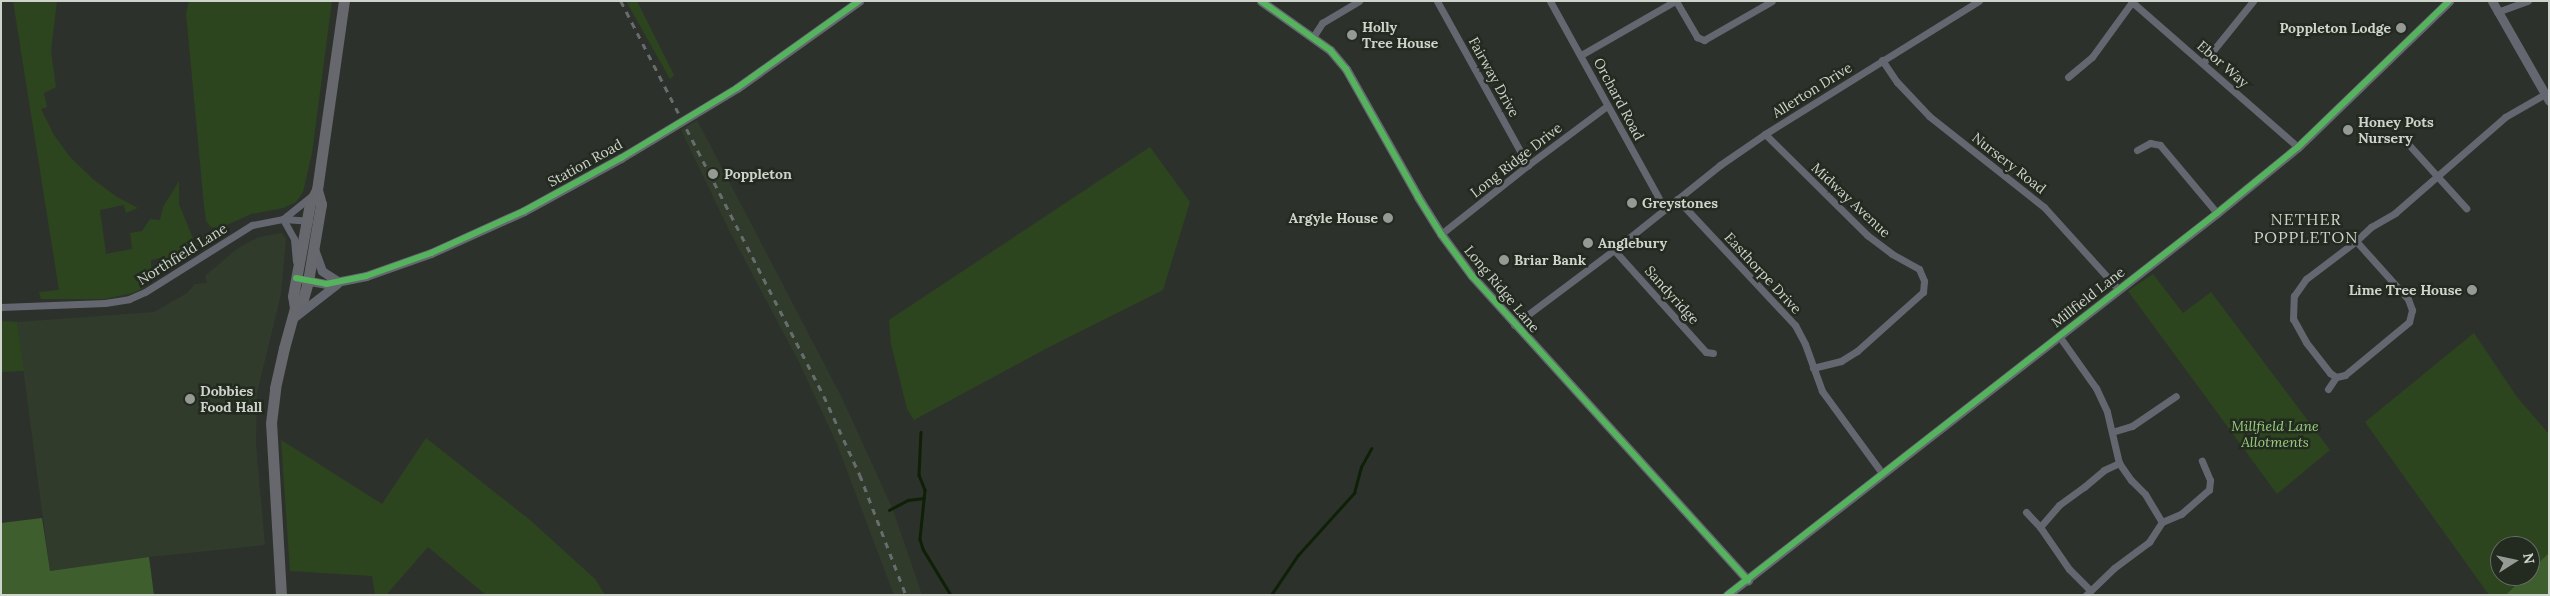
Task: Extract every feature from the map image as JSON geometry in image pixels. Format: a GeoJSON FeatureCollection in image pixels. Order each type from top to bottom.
{"type":"FeatureCollection","features":[{"type":"Feature","properties":{"kind":"highway"},"geometry":{"type":"LineString","coordinates":[[301,276],[314,248],[310,203],[317,190],[344,1]]}},
{"type":"Feature","properties":{"kind":"highway"},"geometry":{"type":"LineString","coordinates":[[281,595],[272,423],[276,388],[293,314],[303,299],[301,276],[313,222]]}},
{"type":"Feature","properties":{"kind":"street","name":"Station Road"},"geometry":{"type":"LineString","coordinates":[[301,276],[321,284],[366,276],[440,250],[578,182],[736,88],[858,1]]}},
{"type":"Feature","properties":{"kind":"street","name":"Long Ridge Lane"},"geometry":{"type":"LineString","coordinates":[[1261,1],[1330,50],[1346,69],[1441,234],[1472,276],[1748,580]]}},
{"type":"Feature","properties":{"kind":"street"},"geometry":{"type":"LineString","coordinates":[[1313,37],[1322,24],[1359,1]]}},
{"type":"Feature","properties":{"kind":"street","name":"Fairway Drive"},"geometry":{"type":"LineString","coordinates":[[1437,1],[1528,165]]}},
{"type":"Feature","properties":{"kind":"street","name":"Orchard Road"},"geometry":{"type":"LineString","coordinates":[[1550,1],[1665,209]]}},
{"type":"Feature","properties":{"kind":"street"},"geometry":{"type":"LineString","coordinates":[[1581,55],[1676,1],[1697,37],[1704,40],[1772,1]]}},
{"type":"Feature","properties":{"kind":"street","name":"Allerton Drive"},"geometry":{"type":"LineString","coordinates":[[1514,324],[1765,134],[1979,1]]}},
{"type":"Feature","properties":{"kind":"street"},"geometry":{"type":"LineString","coordinates":[[2068,78],[2092,57],[2131,1]]}},
{"type":"Feature","properties":{"kind":"street","name":"Ebor Way"},"geometry":{"type":"LineString","coordinates":[[2131,1],[2298,147]]}},
{"type":"Feature","properties":{"kind":"street"},"geometry":{"type":"LineString","coordinates":[[2203,63],[2253,1]]}},
{"type":"Feature","properties":{"kind":"street","name":"Millfield Lane"},"geometry":{"type":"LineString","coordinates":[[1727,595],[2217,213],[2298,147],[2449,1]]}},
{"type":"Feature","properties":{"kind":"street"},"geometry":{"type":"LineString","coordinates":[[2336,377],[2330,373],[2306,342],[2293,319],[2294,296],[2306,279],[2356,241],[2371,227],[2395,213],[2505,117],[2547,98],[2492,1]]}},
{"type":"Feature","properties":{"kind":"street"},"geometry":{"type":"LineString","coordinates":[[2497,12],[2528,1]]}},
{"type":"Feature","properties":{"kind":"street","name":"Nursery Road"},"geometry":{"type":"LineString","coordinates":[[1882,60],[1897,82],[1929,116],[2044,207],[2118,289]]}},
{"type":"Feature","properties":{"kind":"street","name":"Long Ridge Drive"},"geometry":{"type":"LineString","coordinates":[[1441,234],[1528,165],[1607,106]]}},
{"type":"Feature","properties":{"kind":"street","name":"Midway Avenue"},"geometry":{"type":"LineString","coordinates":[[1765,134],[1867,235],[1892,254],[1919,269],[1924,281],[1923,292],[1857,351],[1841,361],[1812,368]]}},
{"type":"Feature","properties":{"kind":"street"},"geometry":{"type":"LineString","coordinates":[[2137,150],[2150,143],[2160,145],[2217,213]]}},
{"type":"Feature","properties":{"kind":"street"},"geometry":{"type":"LineString","coordinates":[[2410,146],[2466,208]]}},
{"type":"Feature","properties":{"kind":"street"},"geometry":{"type":"LineString","coordinates":[[301,276],[294,239],[283,219],[317,190]]}},
{"type":"Feature","properties":{"kind":"street","name":"Easthorpe Drive"},"geometry":{"type":"LineString","coordinates":[[1677,199],[1795,325],[1805,344],[1812,368],[1822,391],[1882,473]]}},
{"type":"Feature","properties":{"kind":"street","name":"Northfield Lane"},"geometry":{"type":"LineString","coordinates":[[1,307],[105,303],[129,299],[145,292],[169,276],[196,262],[241,230],[262,222],[283,219],[313,222]]}},
{"type":"Feature","properties":{"kind":"street"},"geometry":{"type":"LineString","coordinates":[[2328,388],[2336,377],[2345,375],[2409,322],[2412,310],[2408,299],[2356,241]]}},
{"type":"Feature","properties":{"kind":"street"},"geometry":{"type":"LineString","coordinates":[[293,314],[339,282],[322,271],[314,248]]}},
{"type":"Feature","properties":{"kind":"street","name":"Sandyridge"},"geometry":{"type":"LineString","coordinates":[[1614,250],[1706,352],[1713,353]]}},
{"type":"Feature","properties":{"kind":"street"},"geometry":{"type":"LineString","coordinates":[[2059,336],[2096,388],[2107,412],[2119,463],[2131,480],[2145,494],[2162,522]]}},
{"type":"Feature","properties":{"kind":"street"},"geometry":{"type":"LineString","coordinates":[[2112,432],[2132,426],[2176,396]]}},
{"type":"Feature","properties":{"kind":"street"},"geometry":{"type":"LineString","coordinates":[[2026,512],[2040,527],[2069,569],[2088,592],[2114,568],[2149,542],[2162,522],[2181,514],[2209,490],[2210,480],[2202,461]]}},
{"type":"Feature","properties":{"kind":"street"},"geometry":{"type":"LineString","coordinates":[[2040,527],[2059,505],[2104,470],[2119,463]]}},
{"type":"Feature","properties":{"kind":"shaded area"},"geometry":{"type":"Polygon","coordinates":[[[697,120],[842,398],[893,510],[922,595],[894,595],[837,444],[799,362],[729,230],[681,130],[697,120]]]}},
{"type":"Feature","properties":{"kind":"shaded area"},"geometry":{"type":"Polygon","coordinates":[[[282,233],[286,239],[281,294],[257,393],[256,445],[265,545],[149,557],[50,571],[17,322],[154,312],[187,293],[195,284],[207,283],[205,276],[238,248],[259,237],[282,233]]]}},
{"type":"Feature","properties":{"kind":"green space"},"geometry":{"type":"Polygon","coordinates":[[[13,1],[57,1],[51,51],[56,87],[44,93],[47,107],[41,109],[54,135],[70,157],[94,180],[117,197],[138,208],[126,213],[124,205],[100,210],[106,254],[132,249],[130,233],[142,231],[150,219],[160,220],[163,207],[179,181],[179,204],[194,241],[192,250],[186,258],[178,261],[171,262],[164,257],[151,260],[151,277],[145,287],[133,293],[105,299],[41,299],[39,292],[59,290],[13,1]]]}},
{"type":"Feature","properties":{"kind":"green space"},"geometry":{"type":"Polygon","coordinates":[[[189,1],[332,1],[312,153],[303,192],[296,202],[283,208],[251,214],[220,228],[211,227],[206,221],[186,13],[189,1]]]}},
{"type":"Feature","properties":{"kind":"green space"},"geometry":{"type":"Polygon","coordinates":[[[626,1],[637,1],[674,75],[670,79],[626,1]]]}},
{"type":"Feature","properties":{"kind":"green space"},"geometry":{"type":"Polygon","coordinates":[[[1150,147],[1190,202],[1163,290],[1051,346],[914,420],[907,409],[891,344],[889,320],[1150,147]]]}},
{"type":"Feature","properties":{"kind":"green space","name":"Millfield Lane Allotments"},"geometry":{"type":"Polygon","coordinates":[[[2153,274],[2183,313],[2211,292],[2330,450],[2277,494],[2128,291],[2153,274]]]}},
{"type":"Feature","properties":{"kind":"green space"},"geometry":{"type":"Polygon","coordinates":[[[1,321],[17,322],[24,371],[1,372],[1,321]]]}},
{"type":"Feature","properties":{"kind":"green space"},"geometry":{"type":"Polygon","coordinates":[[[2474,333],[2517,397],[2549,434],[2549,560],[2540,569],[2540,536],[2490,536],[2490,586],[2522,586],[2512,595],[2489,595],[2365,422],[2474,333]]]}},
{"type":"Feature","properties":{"kind":"green space"},"geometry":{"type":"Polygon","coordinates":[[[426,438],[530,520],[595,579],[605,595],[486,595],[428,547],[386,595],[375,595],[372,576],[290,571],[281,440],[382,504],[426,438]]]}},
{"type":"Feature","properties":{"kind":"green space"},"geometry":{"type":"Polygon","coordinates":[[[42,518],[50,571],[149,557],[154,595],[1,595],[1,523],[42,518]]]}},
{"type":"Feature","properties":{"kind":"green space"},"geometry":{"type":"Polygon","coordinates":[[[2549,553],[2549,595],[2506,595],[2515,586],[2540,586],[2540,562],[2549,553]]]}},
{"type":"Feature","properties":{"kind":"waterway"},"geometry":{"type":"LineString","coordinates":[[921,432],[919,475],[925,490],[920,539],[923,549],[951,595]]}},
{"type":"Feature","properties":{"kind":"waterway"},"geometry":{"type":"LineString","coordinates":[[1271,595],[1298,555],[1354,493],[1361,467],[1371,449]]}},
{"type":"Feature","properties":{"kind":"waterway"},"geometry":{"type":"LineString","coordinates":[[889,510],[908,500],[924,498]]}},
{"type":"Feature","properties":{"kind":"railway"},"geometry":{"type":"LineString","coordinates":[[621,1],[824,396],[860,475],[906,595]]}},
{"type":"Feature","properties":{"kind":"cycle path"},"geometry":{"type":"LineString","coordinates":[[296,278],[326,284],[366,276],[431,253],[524,211],[621,158],[737,88],[859,1]]}},
{"type":"Feature","properties":{"kind":"cycle path"},"geometry":{"type":"LineString","coordinates":[[1261,1],[1330,50],[1346,69],[1418,197],[1441,234],[1472,276],[1748,580]]}},
{"type":"Feature","properties":{"kind":"cycle path"},"geometry":{"type":"LineString","coordinates":[[1727,595],[2217,213],[2298,147],[2449,1]]}},
{"type":"Feature","properties":{"kind":"place","name":"Poppleton Lodge"},"geometry":{"type":"Point","coordinates":[2401,28]}},
{"type":"Feature","properties":{"kind":"place","name":"Holly Tree House"},"geometry":{"type":"Point","coordinates":[1352,35]}},
{"type":"Feature","properties":{"kind":"place","name":"Honey Pots Nursery"},"geometry":{"type":"Point","coordinates":[2348,130]}},
{"type":"Feature","properties":{"kind":"place","name":"Poppleton"},"geometry":{"type":"Point","coordinates":[713,174]}},
{"type":"Feature","properties":{"kind":"place","name":"Greystones"},"geometry":{"type":"Point","coordinates":[1632,203]}},
{"type":"Feature","properties":{"kind":"place","name":"Argyle House"},"geometry":{"type":"Point","coordinates":[1388,218]}},
{"type":"Feature","properties":{"kind":"place","name":"Anglebury"},"geometry":{"type":"Point","coordinates":[1588,243]}},
{"type":"Feature","properties":{"kind":"place","name":"Briar Bank"},"geometry":{"type":"Point","coordinates":[1504,260]}},
{"type":"Feature","properties":{"kind":"place","name":"Lime Tree House"},"geometry":{"type":"Point","coordinates":[2472,290]}},
{"type":"Feature","properties":{"kind":"place","name":"Dobbies Food Hall"},"geometry":{"type":"Point","coordinates":[190,399]}},
{"type":"Feature","properties":{"kind":"district","name":"NETHER POPPLETON"},"geometry":{"type":"Point","coordinates":[2306,228]}}]}
